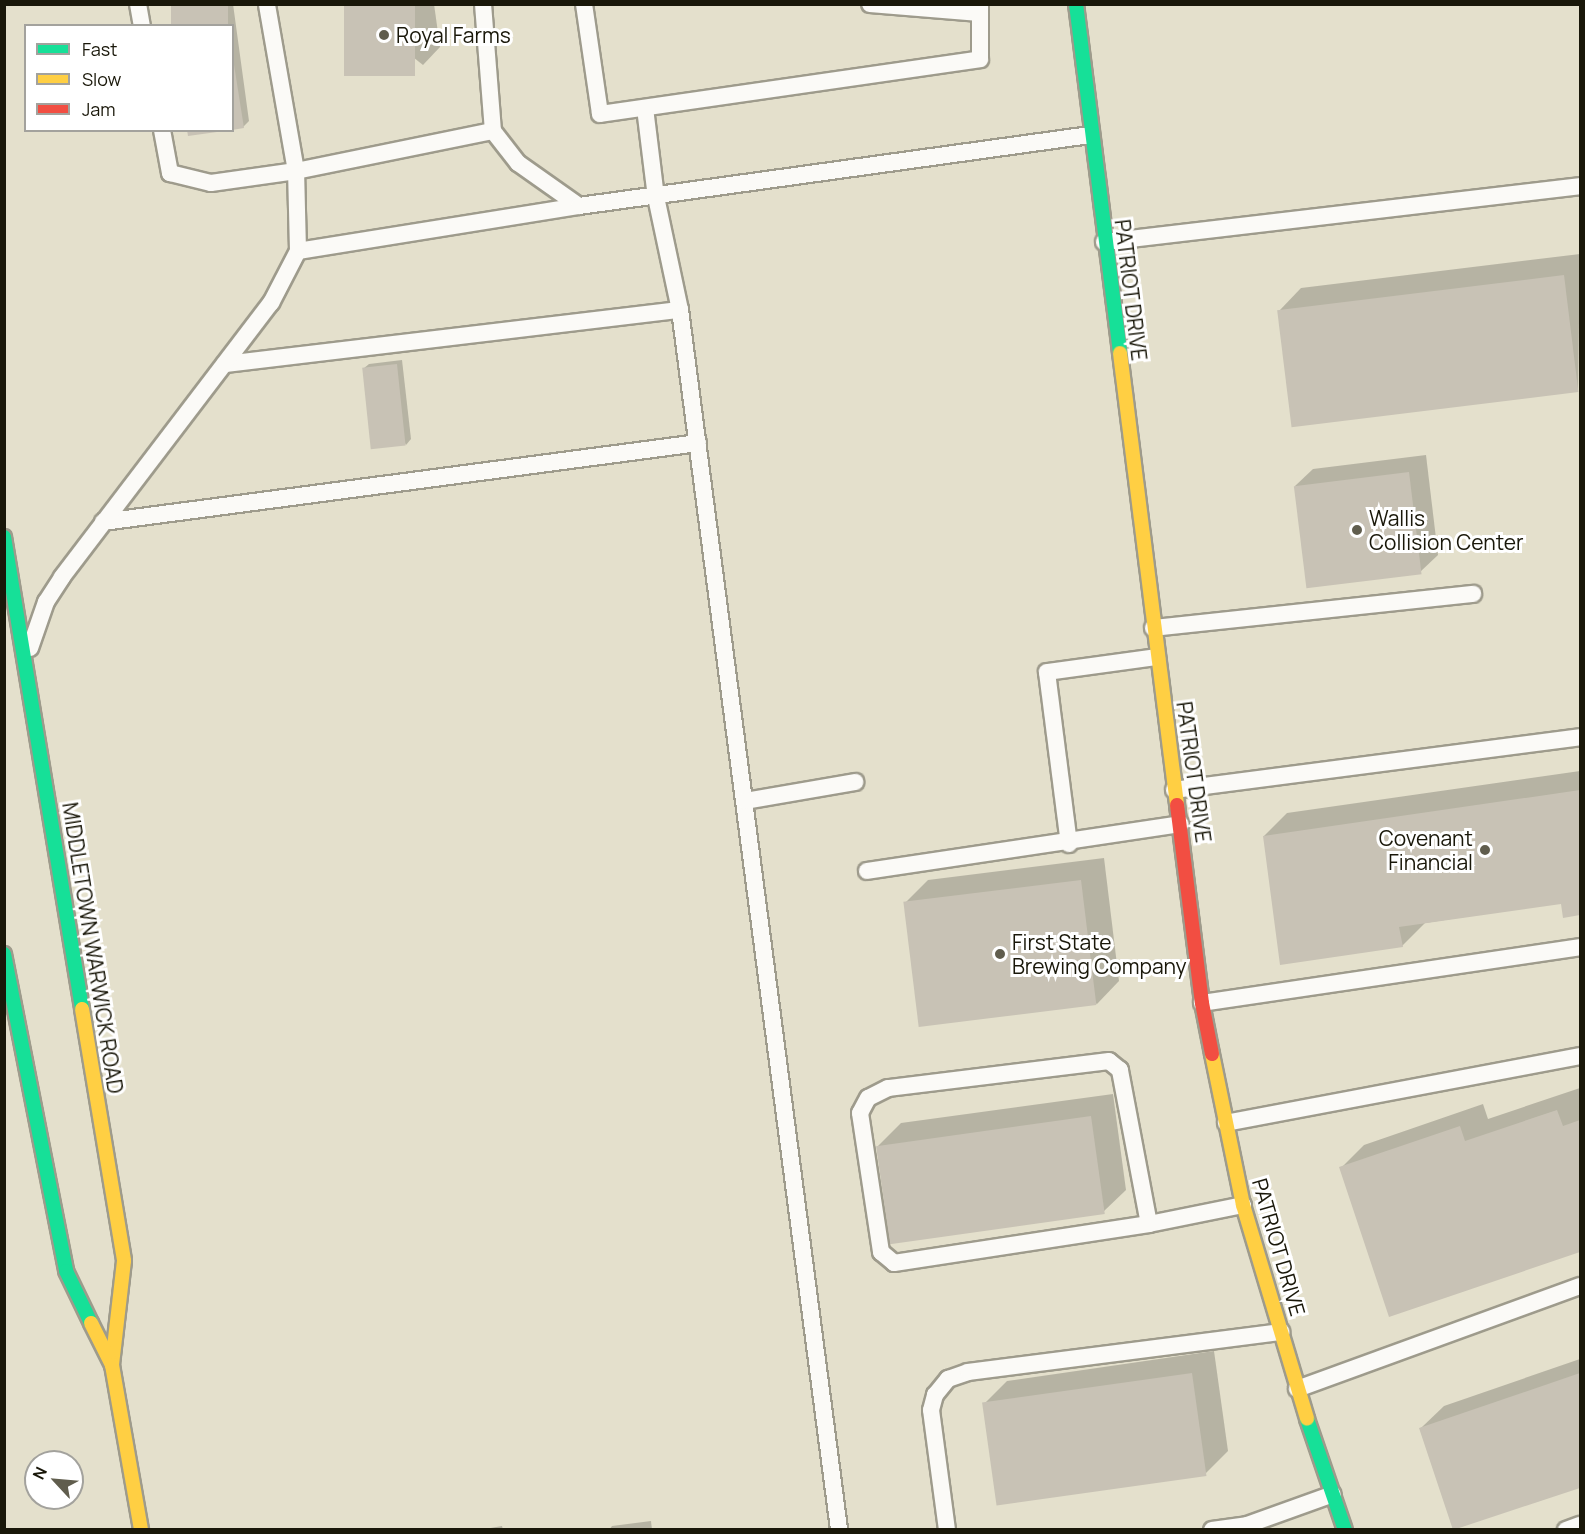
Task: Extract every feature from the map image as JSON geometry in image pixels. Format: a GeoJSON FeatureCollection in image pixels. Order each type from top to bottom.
{"type":"FeatureCollection","features":[{"type":"Feature","properties":{"kind":"street","name":"PATRIOT DRIVE"},"geometry":{"type":"LineString","coordinates":[[1076,4],[1090,135],[1202,1004],[1243,1205],[1297,1389],[1345,1530]]}},
{"type":"Feature","properties":{"kind":"street","name":"MIDDLETOWN WARWICK ROAD"},"geometry":{"type":"LineString","coordinates":[[4,537],[124,1261],[112,1365]]}},
{"type":"Feature","properties":{"kind":"street","name":"MIDDLETOWN WARWICK ROAD"},"geometry":{"type":"LineString","coordinates":[[4,954],[66,1271],[112,1365],[141,1530]]}},
{"type":"Feature","properties":{"kind":"lane"},"geometry":{"type":"LineString","coordinates":[[138,4],[142,24]]}},
{"type":"Feature","properties":{"kind":"lane"},"geometry":{"type":"LineString","coordinates":[[25,664],[46,602],[103,522],[271,303],[298,251],[296,171],[267,4]]}},
{"type":"Feature","properties":{"kind":"lane"},"geometry":{"type":"LineString","coordinates":[[483,4],[493,131],[518,163],[579,206]]}},
{"type":"Feature","properties":{"kind":"lane"},"geometry":{"type":"LineString","coordinates":[[584,4],[600,114],[980,59],[980,9],[870,4]]}},
{"type":"Feature","properties":{"kind":"lane"},"geometry":{"type":"LineString","coordinates":[[645,108],[656,197],[680,310],[839,1530]]}},
{"type":"Feature","properties":{"kind":"lane"},"geometry":{"type":"LineString","coordinates":[[162,132],[170,173],[211,183],[296,171],[493,131]]}},
{"type":"Feature","properties":{"kind":"lane"},"geometry":{"type":"LineString","coordinates":[[298,251],[579,206],[1090,135]]}},
{"type":"Feature","properties":{"kind":"lane"},"geometry":{"type":"LineString","coordinates":[[1104,242],[1581,186]]}},
{"type":"Feature","properties":{"kind":"lane"},"geometry":{"type":"LineString","coordinates":[[225,364],[680,310]]}},
{"type":"Feature","properties":{"kind":"lane"},"geometry":{"type":"LineString","coordinates":[[103,522],[698,443]]}},
{"type":"Feature","properties":{"kind":"lane"},"geometry":{"type":"LineString","coordinates":[[1153,628],[1473,594]]}},
{"type":"Feature","properties":{"kind":"lane"},"geometry":{"type":"LineString","coordinates":[[1069,844],[1047,672],[1157,657]]}},
{"type":"Feature","properties":{"kind":"lane"},"geometry":{"type":"LineString","coordinates":[[1174,790],[1581,737]]}},
{"type":"Feature","properties":{"kind":"lane"},"geometry":{"type":"LineString","coordinates":[[745,801],[855,782]]}},
{"type":"Feature","properties":{"kind":"lane"},"geometry":{"type":"LineString","coordinates":[[867,871],[1069,844],[1180,824]]}},
{"type":"Feature","properties":{"kind":"lane"},"geometry":{"type":"LineString","coordinates":[[1202,1004],[1581,947]]}},
{"type":"Feature","properties":{"kind":"lane"},"geometry":{"type":"LineString","coordinates":[[1226,1123],[1581,1056]]}},
{"type":"Feature","properties":{"kind":"lane"},"geometry":{"type":"LineString","coordinates":[[1149,1224],[1120,1070],[1109,1061],[888,1088],[868,1098],[860,1113],[881,1252],[894,1263],[1149,1224],[1243,1205]]}},
{"type":"Feature","properties":{"kind":"lane"},"geometry":{"type":"LineString","coordinates":[[1297,1389],[1581,1286]]}},
{"type":"Feature","properties":{"kind":"lane"},"geometry":{"type":"LineString","coordinates":[[946,1530],[931,1410],[935,1395],[948,1379],[968,1372],[1281,1332]]}},
{"type":"Feature","properties":{"kind":"lane"},"geometry":{"type":"LineString","coordinates":[[1212,1530],[1247,1525],[1333,1494]]}},
{"type":"Feature","properties":{"kind":"lane"},"geometry":{"type":"LineString","coordinates":[[1566,1530],[1581,1525]]}},
{"type":"Feature","properties":{"kind":"building"},"geometry":{"type":"Polygon","coordinates":[[[171,4],[228,4],[228,24],[171,24],[171,4]]]}},
{"type":"Feature","properties":{"kind":"building","name":"Royal Farms"},"geometry":{"type":"Polygon","coordinates":[[[344,4],[415,4],[415,76],[344,76],[344,4]]]}},
{"type":"Feature","properties":{"kind":"building"},"geometry":{"type":"Polygon","coordinates":[[[234,65],[244,128],[234,130],[234,65]]]}},
{"type":"Feature","properties":{"kind":"building"},"geometry":{"type":"Polygon","coordinates":[[[187,132],[217,132],[188,136],[187,132]]]}},
{"type":"Feature","properties":{"kind":"building"},"geometry":{"type":"Polygon","coordinates":[[[1564,275],[1578,392],[1292,427],[1277,310],[1564,275]]]}},
{"type":"Feature","properties":{"kind":"building"},"geometry":{"type":"Polygon","coordinates":[[[397,364],[406,446],[371,449],[362,368],[397,364]]]}},
{"type":"Feature","properties":{"kind":"building","name":"Wallis Collision Center"},"geometry":{"type":"Polygon","coordinates":[[[1409,472],[1422,574],[1306,588],[1294,486],[1409,472]]]}},
{"type":"Feature","properties":{"kind":"building"},"geometry":{"type":"Polygon","coordinates":[[[1580,790],[1580,915],[1563,918],[1561,904],[1399,927],[1403,947],[1280,965],[1263,836],[1580,790]]]}},
{"type":"Feature","properties":{"kind":"building","name":"First State Brewing Company"},"geometry":{"type":"Polygon","coordinates":[[[1081,880],[1096,1005],[919,1027],[903,902],[1081,880]]]}},
{"type":"Feature","properties":{"kind":"building"},"geometry":{"type":"Polygon","coordinates":[[[1557,1110],[1563,1126],[1580,1120],[1580,1252],[1389,1317],[1339,1167],[1460,1126],[1465,1141],[1557,1110]]]}},
{"type":"Feature","properties":{"kind":"building"},"geometry":{"type":"Polygon","coordinates":[[[1091,1116],[1105,1214],[890,1244],[876,1146],[1091,1116]]]}},
{"type":"Feature","properties":{"kind":"building"},"geometry":{"type":"Polygon","coordinates":[[[1192,1373],[1206,1476],[997,1505],[982,1403],[1192,1373]]]}},
{"type":"Feature","properties":{"kind":"building"},"geometry":{"type":"Polygon","coordinates":[[[1580,1373],[1580,1488],[1453,1530],[1419,1428],[1580,1373]]]}},
{"type":"Feature","properties":{"kind":"traffic: fast"},"geometry":{"type":"LineString","coordinates":[[1076,4],[1120,353]]}},
{"type":"Feature","properties":{"kind":"traffic: fast"},"geometry":{"type":"LineString","coordinates":[[4,537],[82,1009]]}},
{"type":"Feature","properties":{"kind":"traffic: fast"},"geometry":{"type":"LineString","coordinates":[[4,954],[66,1271],[91,1323]]}},
{"type":"Feature","properties":{"kind":"traffic: fast"},"geometry":{"type":"LineString","coordinates":[[1307,1419],[1345,1530]]}},
{"type":"Feature","properties":{"kind":"traffic: slow"},"geometry":{"type":"LineString","coordinates":[[1120,353],[1177,805]]}},
{"type":"Feature","properties":{"kind":"traffic: slow"},"geometry":{"type":"LineString","coordinates":[[82,1009],[124,1261],[112,1365]]}},
{"type":"Feature","properties":{"kind":"traffic: slow"},"geometry":{"type":"LineString","coordinates":[[1212,1054],[1243,1205],[1307,1419]]}},
{"type":"Feature","properties":{"kind":"traffic: slow"},"geometry":{"type":"LineString","coordinates":[[91,1323],[112,1365],[141,1530]]}},
{"type":"Feature","properties":{"kind":"traffic: jam"},"geometry":{"type":"LineString","coordinates":[[1177,805],[1202,1003],[1212,1054]]}},
{"type":"Feature","properties":{"kind":"place","name":"Royal Farms"},"geometry":{"type":"Point","coordinates":[384,35]}},
{"type":"Feature","properties":{"kind":"place","name":"Wallis Collision Center"},"geometry":{"type":"Point","coordinates":[1357,530]}},
{"type":"Feature","properties":{"kind":"place","name":"Covenant Financial"},"geometry":{"type":"Point","coordinates":[1485,850]}},
{"type":"Feature","properties":{"kind":"place","name":"First State Brewing Company"},"geometry":{"type":"Point","coordinates":[1000,954]}}]}
